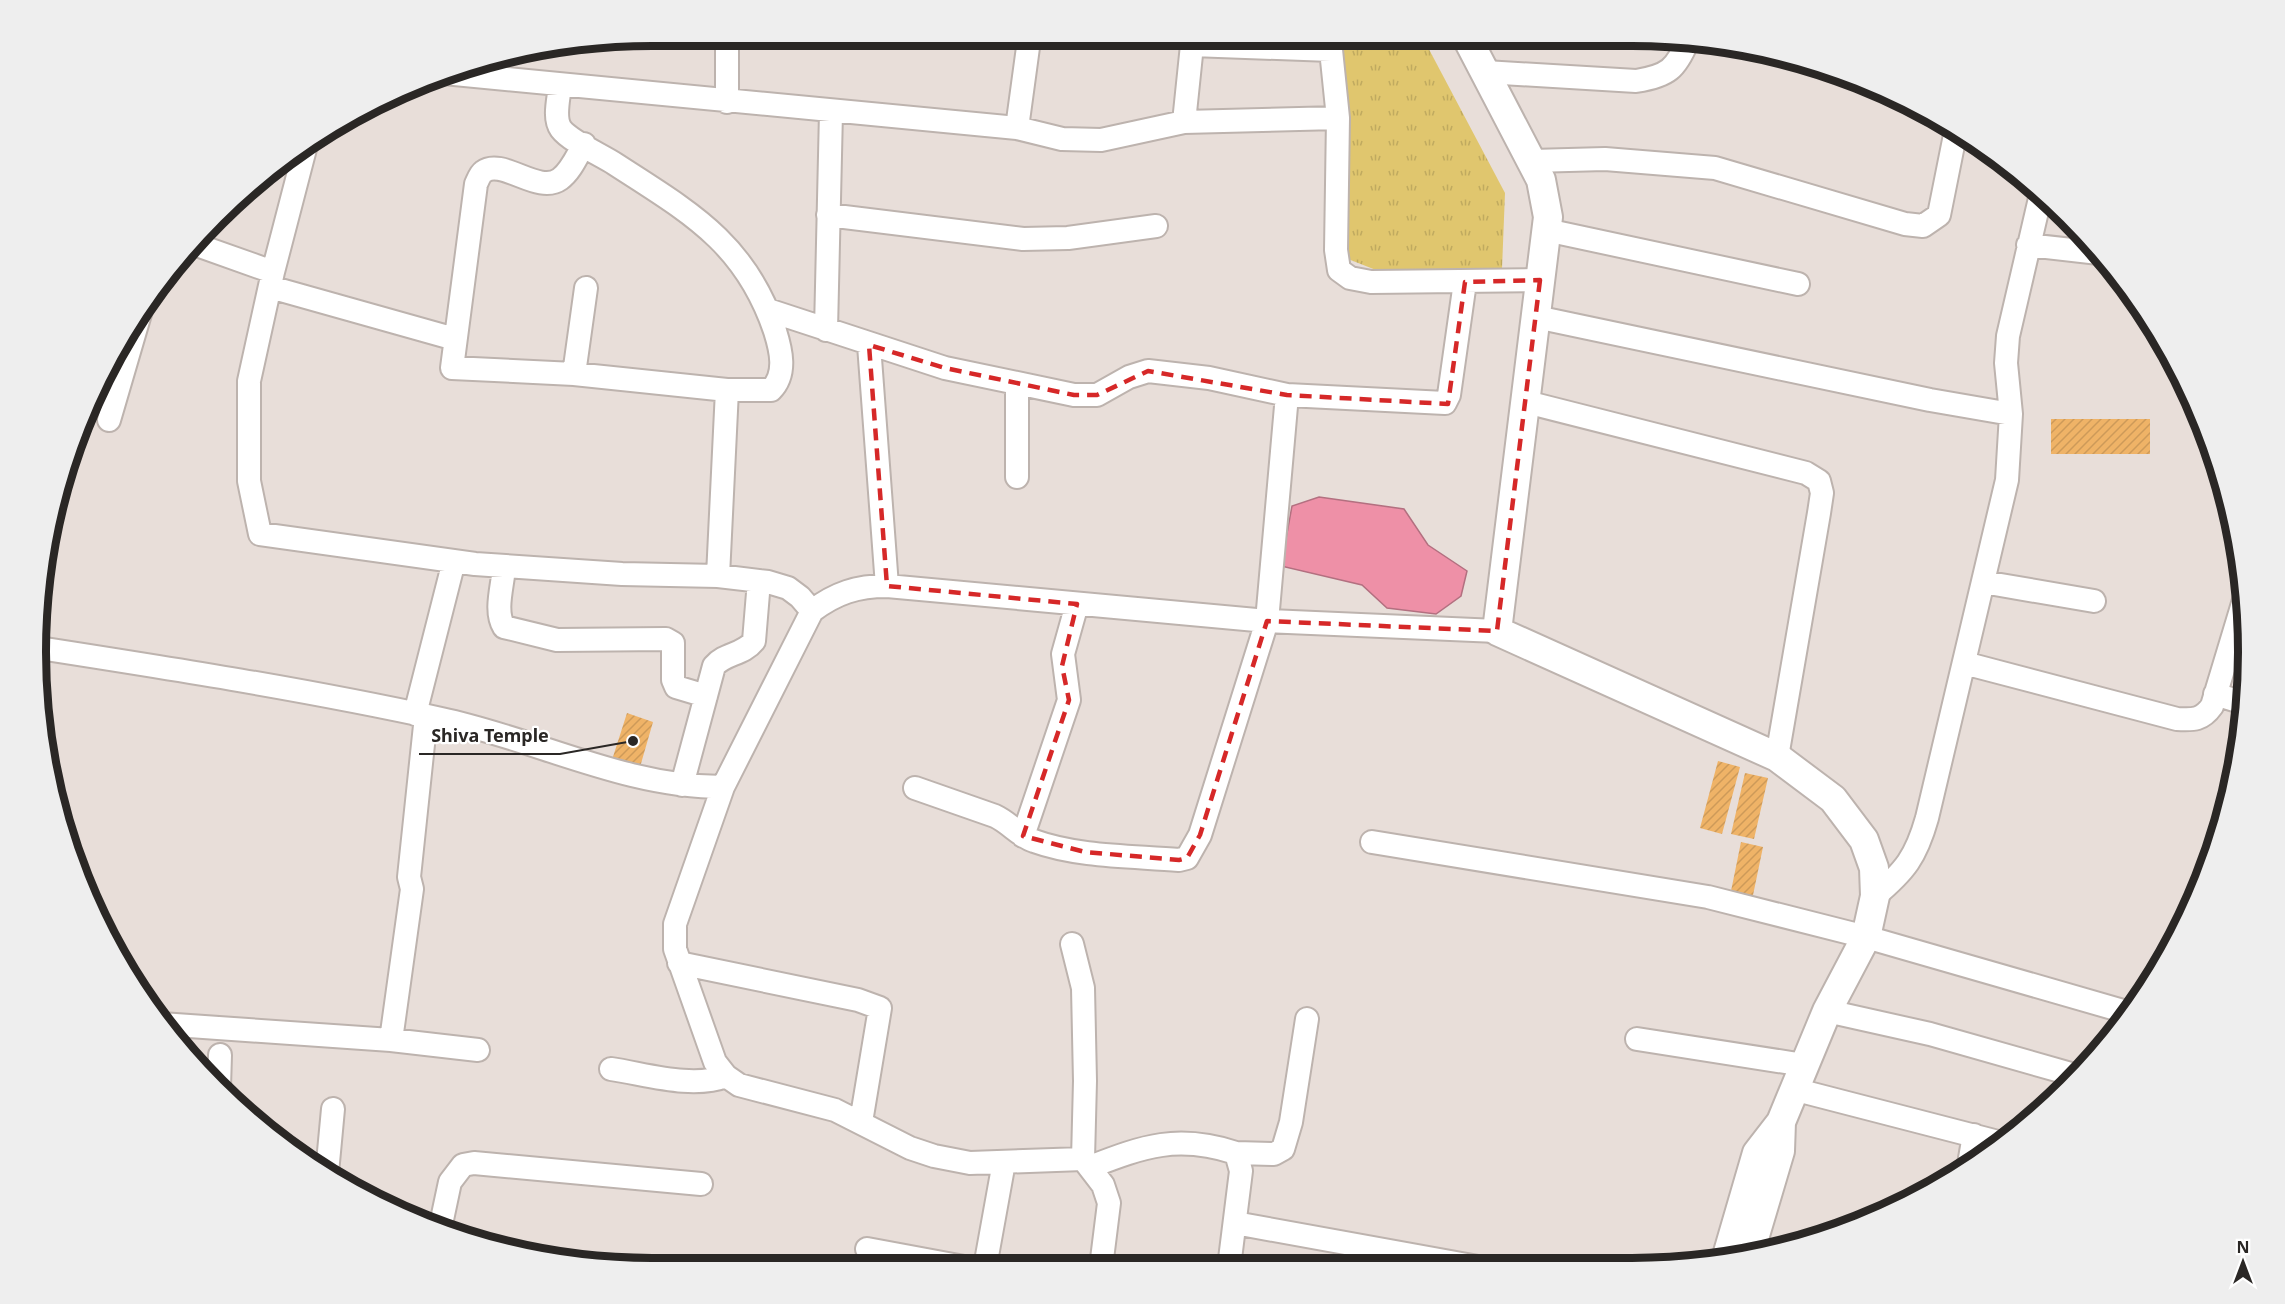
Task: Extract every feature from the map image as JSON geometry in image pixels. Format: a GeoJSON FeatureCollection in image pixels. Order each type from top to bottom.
{"type":"FeatureCollection","features":[{"type":"Feature","properties":{"kind":"main road"},"geometry":{"type":"LineString","coordinates":[[1471,46],[1541,180],[1548,217],[1497,631],[1777,757],[1833,799],[1864,840],[1874,868],[1875,896],[1866,937],[1827,1011],[1781,1122],[1757,1153],[1729,1249]]}},
{"type":"Feature","properties":{"kind":"main road"},"geometry":{"type":"LineString","coordinates":[[1752,1246],[1780,1151],[1781,1122]]}},
{"type":"Feature","properties":{"kind":"street"},"geometry":{"type":"LineString","coordinates":[[727,102],[728,46]]}},
{"type":"Feature","properties":{"kind":"street"},"geometry":{"type":"LineString","coordinates":[[1017,128],[1028,46]]}},
{"type":"Feature","properties":{"kind":"street"},"geometry":{"type":"LineString","coordinates":[[1184,122],[1192,46]]}},
{"type":"Feature","properties":{"kind":"street"},"geometry":{"type":"LineString","coordinates":[[1331,46],[1338,118],[1336,250],[1339,270],[1350,278],[1371,282],[1540,280]]}},
{"type":"Feature","properties":{"kind":"street"},"geometry":{"type":"LineString","coordinates":[[1485,72],[1636,81],[1658,78],[1674,68],[1683,49]]}},
{"type":"Feature","properties":{"kind":"street"},"geometry":{"type":"LineString","coordinates":[[468,75],[1017,128],[1062,139],[1101,140],[1184,122],[1338,118]]}},
{"type":"Feature","properties":{"kind":"street"},"geometry":{"type":"LineString","coordinates":[[560,85],[557,122],[563,132],[584,144],[657,191],[720,238],[741,263],[768,310],[782,353],[777,383],[771,390],[727,390],[574,374],[452,368],[473,196],[476,184],[483,172],[494,168],[546,184],[558,180],[568,171],[584,144]]}},
{"type":"Feature","properties":{"kind":"street"},"geometry":{"type":"LineString","coordinates":[[826,330],[831,112]]}},
{"type":"Feature","properties":{"kind":"street"},"geometry":{"type":"LineString","coordinates":[[1532,161],[1605,159],[1715,168],[1905,224],[1923,226],[1939,215],[1954,140]]}},
{"type":"Feature","properties":{"kind":"street"},"geometry":{"type":"LineString","coordinates":[[303,158],[249,381],[249,481],[260,534],[504,567],[718,576],[759,581],[788,588],[800,597],[812,611]]}},
{"type":"Feature","properties":{"kind":"street"},"geometry":{"type":"LineString","coordinates":[[1875,896],[1902,874],[1913,859],[1921,840],[1964,663],[2007,480],[2011,414],[2006,363],[2007,342],[2039,203]]}},
{"type":"Feature","properties":{"kind":"street"},"geometry":{"type":"LineString","coordinates":[[828,215],[1023,239],[1068,238],[1156,226]]}},
{"type":"Feature","properties":{"kind":"street"},"geometry":{"type":"LineString","coordinates":[[1546,230],[1798,284]]}},
{"type":"Feature","properties":{"kind":"street"},"geometry":{"type":"LineString","coordinates":[[2028,245],[2087,252]]}},
{"type":"Feature","properties":{"kind":"street"},"geometry":{"type":"LineString","coordinates":[[202,248],[272,280],[455,339]]}},
{"type":"Feature","properties":{"kind":"street"},"geometry":{"type":"LineString","coordinates":[[768,310],[869,345],[945,368],[1074,395],[1097,395],[1129,377],[1148,371],[1209,378],[1287,395],[1445,404],[1449,395],[1464,282]]}},
{"type":"Feature","properties":{"kind":"street"},"geometry":{"type":"LineString","coordinates":[[574,374],[586,288]]}},
{"type":"Feature","properties":{"kind":"street"},"geometry":{"type":"LineString","coordinates":[[1536,317],[1930,400],[2011,414]]}},
{"type":"Feature","properties":{"kind":"street"},"geometry":{"type":"LineString","coordinates":[[109,420],[131,344]]}},
{"type":"Feature","properties":{"kind":"street"},"geometry":{"type":"LineString","coordinates":[[869,345],[887,586]]}},
{"type":"Feature","properties":{"kind":"street"},"geometry":{"type":"LineString","coordinates":[[1017,384],[1017,477]]}},
{"type":"Feature","properties":{"kind":"street"},"geometry":{"type":"LineString","coordinates":[[718,576],[727,390]]}},
{"type":"Feature","properties":{"kind":"street"},"geometry":{"type":"LineString","coordinates":[[915,788],[995,816],[1006,821],[1023,836],[1052,846],[1085,852],[1179,860],[1187,858],[1206,818],[1267,621],[1287,395]]}},
{"type":"Feature","properties":{"kind":"street"},"geometry":{"type":"LineString","coordinates":[[1526,402],[1806,473],[1819,480],[1822,493],[1819,513],[1777,757]]}},
{"type":"Feature","properties":{"kind":"street"},"geometry":{"type":"LineString","coordinates":[[391,1040],[412,889],[409,877],[420,715],[454,561]]}},
{"type":"Feature","properties":{"kind":"street"},"geometry":{"type":"LineString","coordinates":[[504,567],[499,609],[500,620],[504,627],[557,640],[666,639],[673,643],[673,680],[676,687],[706,696]]}},
{"type":"Feature","properties":{"kind":"street"},"geometry":{"type":"LineString","coordinates":[[682,785],[714,666],[721,658],[749,647],[754,641],[759,581]]}},
{"type":"Feature","properties":{"kind":"street"},"geometry":{"type":"LineString","coordinates":[[1983,582],[2094,601]]}},
{"type":"Feature","properties":{"kind":"street"},"geometry":{"type":"LineString","coordinates":[[1307,1019],[1291,1122],[1283,1149],[1274,1154],[1236,1153],[1198,1144],[1153,1144],[1086,1163],[970,1163],[934,1156],[910,1148],[827,1107],[739,1085],[726,1076],[715,1062],[679,963],[673,937],[675,924],[723,787],[812,611],[829,598],[846,591],[863,586],[887,586],[1267,621],[1497,631]]}},
{"type":"Feature","properties":{"kind":"street"},"geometry":{"type":"LineString","coordinates":[[1023,836],[1069,700],[1063,654],[1077,604]]}},
{"type":"Feature","properties":{"kind":"street"},"geometry":{"type":"LineString","coordinates":[[1964,663],[2177,719],[2194,720],[2204,717],[2212,706],[2237,623]]}},
{"type":"Feature","properties":{"kind":"street"},"geometry":{"type":"LineString","coordinates":[[46,649],[270,684],[420,715],[611,770],[682,785],[723,787]]}},
{"type":"Feature","properties":{"kind":"street"},"geometry":{"type":"LineString","coordinates":[[2216,694],[2236,700]]}},
{"type":"Feature","properties":{"kind":"street"},"geometry":{"type":"LineString","coordinates":[[1372,842],[1698,896],[1866,937],[2120,1010]]}},
{"type":"Feature","properties":{"kind":"street"},"geometry":{"type":"LineString","coordinates":[[1072,944],[1083,999],[1086,1163],[1103,1185],[1109,1203],[1102,1258]]}},
{"type":"Feature","properties":{"kind":"street"},"geometry":{"type":"LineString","coordinates":[[679,963],[858,1000],[880,1008],[861,1122]]}},
{"type":"Feature","properties":{"kind":"street"},"geometry":{"type":"LineString","coordinates":[[1827,1011],[1930,1034],[2067,1073]]}},
{"type":"Feature","properties":{"kind":"street"},"geometry":{"type":"LineString","coordinates":[[175,1025],[391,1040],[478,1050]]}},
{"type":"Feature","properties":{"kind":"street"},"geometry":{"type":"LineString","coordinates":[[1637,1039],[1799,1077],[1991,1140]]}},
{"type":"Feature","properties":{"kind":"street"},"geometry":{"type":"LineString","coordinates":[[219,1075],[220,1055]]}},
{"type":"Feature","properties":{"kind":"street"},"geometry":{"type":"LineString","coordinates":[[611,1070],[694,1081],[714,1080],[726,1076]]}},
{"type":"Feature","properties":{"kind":"street"},"geometry":{"type":"LineString","coordinates":[[328,1163],[333,1109]]}},
{"type":"Feature","properties":{"kind":"street"},"geometry":{"type":"LineString","coordinates":[[1971,1153],[1974,1135]]}},
{"type":"Feature","properties":{"kind":"street"},"geometry":{"type":"LineString","coordinates":[[1230,1258],[1241,1171],[1236,1153]]}},
{"type":"Feature","properties":{"kind":"street"},"geometry":{"type":"LineString","coordinates":[[988,1258],[1004,1162]]}},
{"type":"Feature","properties":{"kind":"street"},"geometry":{"type":"LineString","coordinates":[[442,1219],[450,1182],[463,1165],[489,1164],[540,1171],[701,1184]]}},
{"type":"Feature","properties":{"kind":"street"},"geometry":{"type":"LineString","coordinates":[[1235,1223],[1428,1258]]}},
{"type":"Feature","properties":{"kind":"street"},"geometry":{"type":"LineString","coordinates":[[867,1249],[916,1258]]}},
{"type":"Feature","properties":{"kind":"highlighted area"},"geometry":{"type":"Polygon","coordinates":[[[1540,280],[1497,631],[1267,621],[1200,835],[1187,858],[1179,860],[1085,852],[1023,836],[1069,700],[1062,666],[1077,604],[887,586],[869,345],[945,368],[1074,395],[1097,395],[1148,371],[1287,395],[1448,404],[1465,282],[1540,280]]]}},
{"type":"Feature","properties":{"kind":"green space"},"geometry":{"type":"Polygon","coordinates":[[[1342,46],[1427,46],[1505,193],[1502,269],[1381,272],[1348,259],[1342,46]]]}},
{"type":"Feature","properties":{"kind":"shaded area"},"geometry":{"type":"Polygon","coordinates":[[[1319,497],[1404,509],[1428,545],[1467,571],[1461,596],[1436,614],[1387,608],[1362,585],[1281,566],[1292,506],[1319,497]]]}},
{"type":"Feature","properties":{"kind":"building"},"geometry":{"type":"Polygon","coordinates":[[[2051,419],[2150,419],[2150,454],[2051,454],[2051,419]]]}},
{"type":"Feature","properties":{"kind":"building"},"geometry":{"type":"Polygon","coordinates":[[[627,713],[653,722],[640,767],[612,760],[627,713]]]}},
{"type":"Feature","properties":{"kind":"building"},"geometry":{"type":"Polygon","coordinates":[[[1718,761],[1740,767],[1722,834],[1700,828],[1718,761]]]}},
{"type":"Feature","properties":{"kind":"building"},"geometry":{"type":"Polygon","coordinates":[[[1745,773],[1768,778],[1754,839],[1731,834],[1745,773]]]}},
{"type":"Feature","properties":{"kind":"building"},"geometry":{"type":"Polygon","coordinates":[[[1741,842],[1763,847],[1752,900],[1730,896],[1741,842]]]}},
{"type":"Feature","properties":{"kind":"place","name":"Shiva Temple"},"geometry":{"type":"Point","coordinates":[633,741]}}]}
